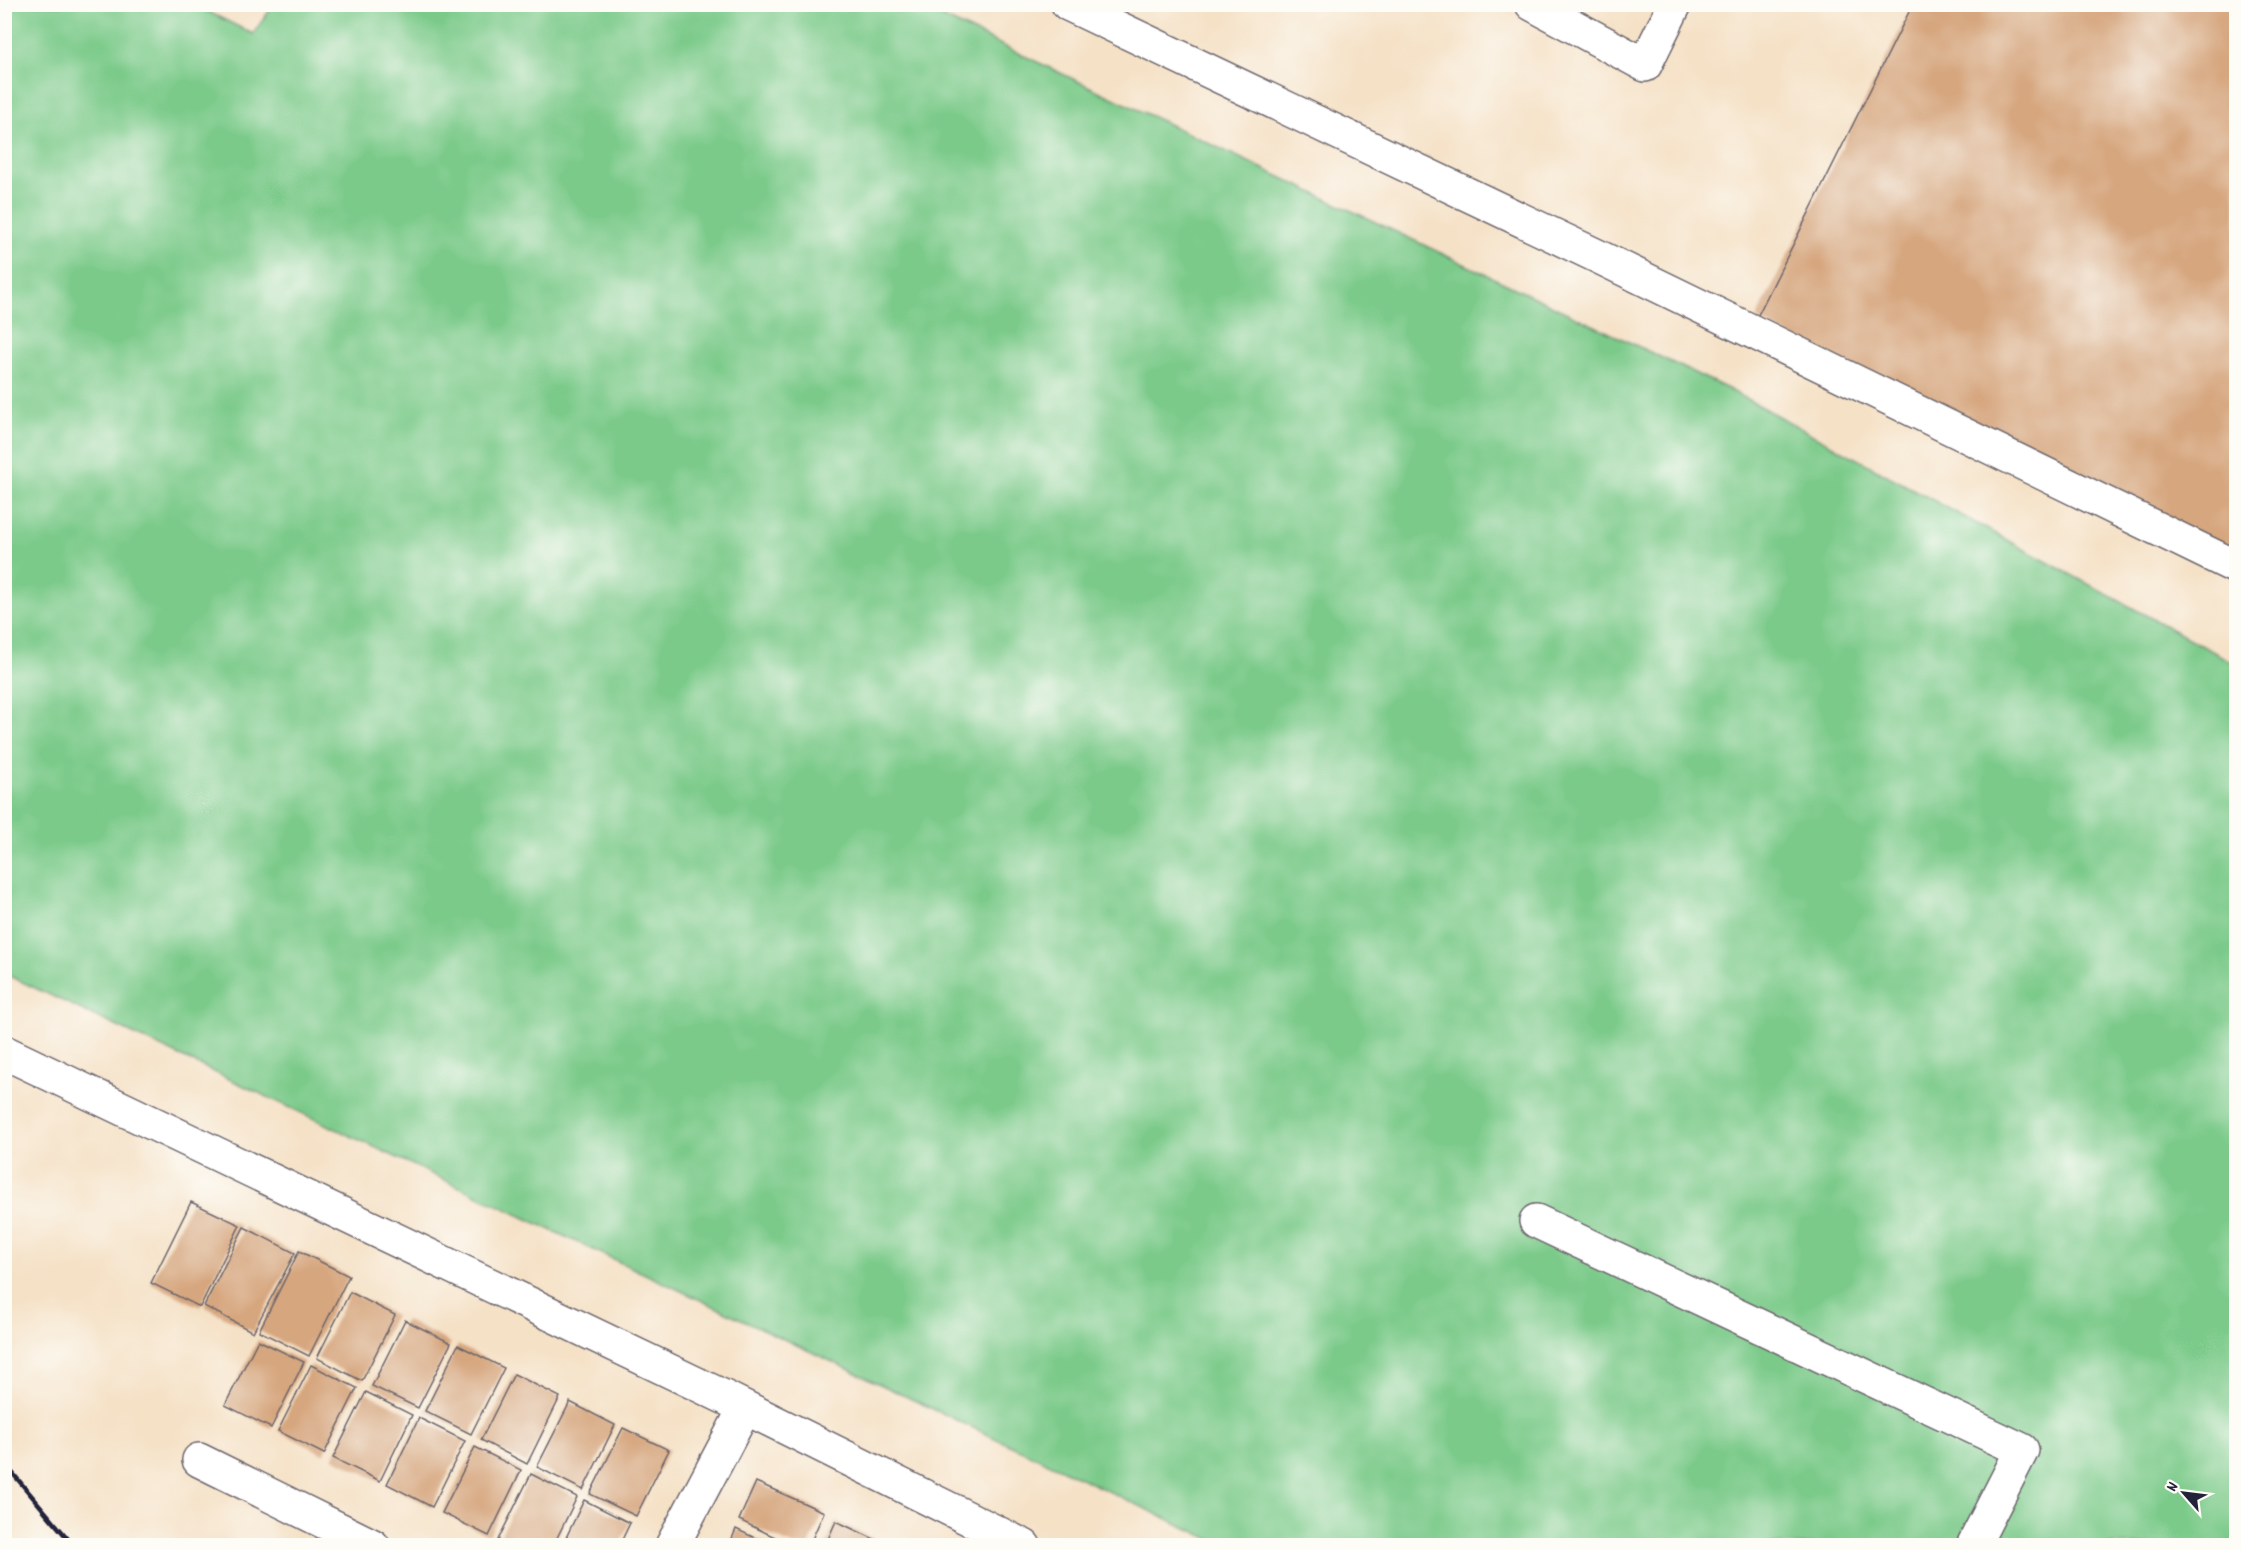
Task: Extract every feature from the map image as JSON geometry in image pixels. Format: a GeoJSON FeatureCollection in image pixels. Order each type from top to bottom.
{"type":"FeatureCollection","features":[{"type":"Feature","properties":{"kind":"street"},"geometry":{"type":"LineString","coordinates":[[1068,4],[1595,255],[2236,567]]}},
{"type":"Feature","properties":{"kind":"street"},"geometry":{"type":"LineString","coordinates":[[1532,4],[1645,65],[1674,4]]}},
{"type":"Feature","properties":{"kind":"street"},"geometry":{"type":"LineString","coordinates":[[4,1052],[745,1407],[974,1534],[1024,1545]]}},
{"type":"Feature","properties":{"kind":"street"},"geometry":{"type":"LineString","coordinates":[[1536,1221],[2022,1450],[1972,1545]]}},
{"type":"Feature","properties":{"kind":"street"},"geometry":{"type":"LineString","coordinates":[[672,1545],[745,1407]]}},
{"type":"Feature","properties":{"kind":"street"},"geometry":{"type":"LineString","coordinates":[[199,1460],[373,1545]]}},
{"type":"Feature","properties":{"kind":"green space"},"geometry":{"type":"Polygon","coordinates":[[[274,4],[917,5],[1728,389],[2236,664],[2236,1545],[1223,1545],[5,974],[5,5],[195,5],[253,34],[274,4]]]}},
{"type":"Feature","properties":{"kind":"building"},"geometry":{"type":"Polygon","coordinates":[[[1913,4],[2236,4],[2236,559],[1756,319],[1913,4]]]}},
{"type":"Feature","properties":{"kind":"building"},"geometry":{"type":"Polygon","coordinates":[[[191,1202],[240,1225],[200,1307],[151,1283],[191,1202]]]}},
{"type":"Feature","properties":{"kind":"building"},"geometry":{"type":"Polygon","coordinates":[[[244,1227],[295,1253],[253,1332],[204,1306],[244,1227]]]}},
{"type":"Feature","properties":{"kind":"building"},"geometry":{"type":"Polygon","coordinates":[[[299,1251],[349,1276],[309,1356],[259,1331],[299,1251]]]}},
{"type":"Feature","properties":{"kind":"building"},"geometry":{"type":"Polygon","coordinates":[[[350,1292],[395,1315],[362,1381],[317,1358],[350,1292]]]}},
{"type":"Feature","properties":{"kind":"building"},"geometry":{"type":"Polygon","coordinates":[[[405,1320],[451,1343],[418,1408],[372,1386],[405,1320]]]}},
{"type":"Feature","properties":{"kind":"building"},"geometry":{"type":"Polygon","coordinates":[[[258,1340],[304,1362],[271,1428],[225,1405],[258,1340]]]}},
{"type":"Feature","properties":{"kind":"building"},"geometry":{"type":"Polygon","coordinates":[[[458,1345],[504,1368],[471,1434],[425,1411],[458,1345]]]}},
{"type":"Feature","properties":{"kind":"building"},"geometry":{"type":"Polygon","coordinates":[[[311,1365],[357,1388],[324,1454],[278,1431],[311,1365]]]}},
{"type":"Feature","properties":{"kind":"building"},"geometry":{"type":"Polygon","coordinates":[[[514,1374],[560,1397],[527,1464],[481,1440],[514,1374]]]}},
{"type":"Feature","properties":{"kind":"building"},"geometry":{"type":"Polygon","coordinates":[[[366,1392],[412,1415],[380,1481],[333,1458],[366,1392]]]}},
{"type":"Feature","properties":{"kind":"building"},"geometry":{"type":"Polygon","coordinates":[[[570,1402],[615,1425],[583,1490],[537,1467],[570,1402]]]}},
{"type":"Feature","properties":{"kind":"building"},"geometry":{"type":"Polygon","coordinates":[[[419,1418],[465,1441],[432,1507],[387,1484],[419,1418]]]}},
{"type":"Feature","properties":{"kind":"building"},"geometry":{"type":"Polygon","coordinates":[[[623,1428],[669,1450],[636,1516],[590,1494],[623,1428]]]}},
{"type":"Feature","properties":{"kind":"building"},"geometry":{"type":"Polygon","coordinates":[[[475,1447],[521,1470],[489,1536],[442,1513],[475,1447]]]}},
{"type":"Feature","properties":{"kind":"building"},"geometry":{"type":"Polygon","coordinates":[[[531,1474],[577,1497],[553,1546],[508,1546],[498,1540],[531,1474]]]}},
{"type":"Feature","properties":{"kind":"building"},"geometry":{"type":"Polygon","coordinates":[[[756,1482],[824,1512],[809,1546],[794,1546],[739,1520],[756,1482]]]}},
{"type":"Feature","properties":{"kind":"building"},"geometry":{"type":"Polygon","coordinates":[[[584,1500],[630,1523],[619,1546],[562,1546],[584,1500]]]}},
{"type":"Feature","properties":{"kind":"building"},"geometry":{"type":"Polygon","coordinates":[[[836,1521],[889,1546],[825,1546],[836,1521]]]}},
{"type":"Feature","properties":{"kind":"building"},"geometry":{"type":"Polygon","coordinates":[[[736,1529],[772,1546],[729,1546],[736,1529]]]}},
{"type":"Feature","properties":{"kind":"railway"},"geometry":{"type":"LineString","coordinates":[[4,1463],[74,1546]]}}]}
